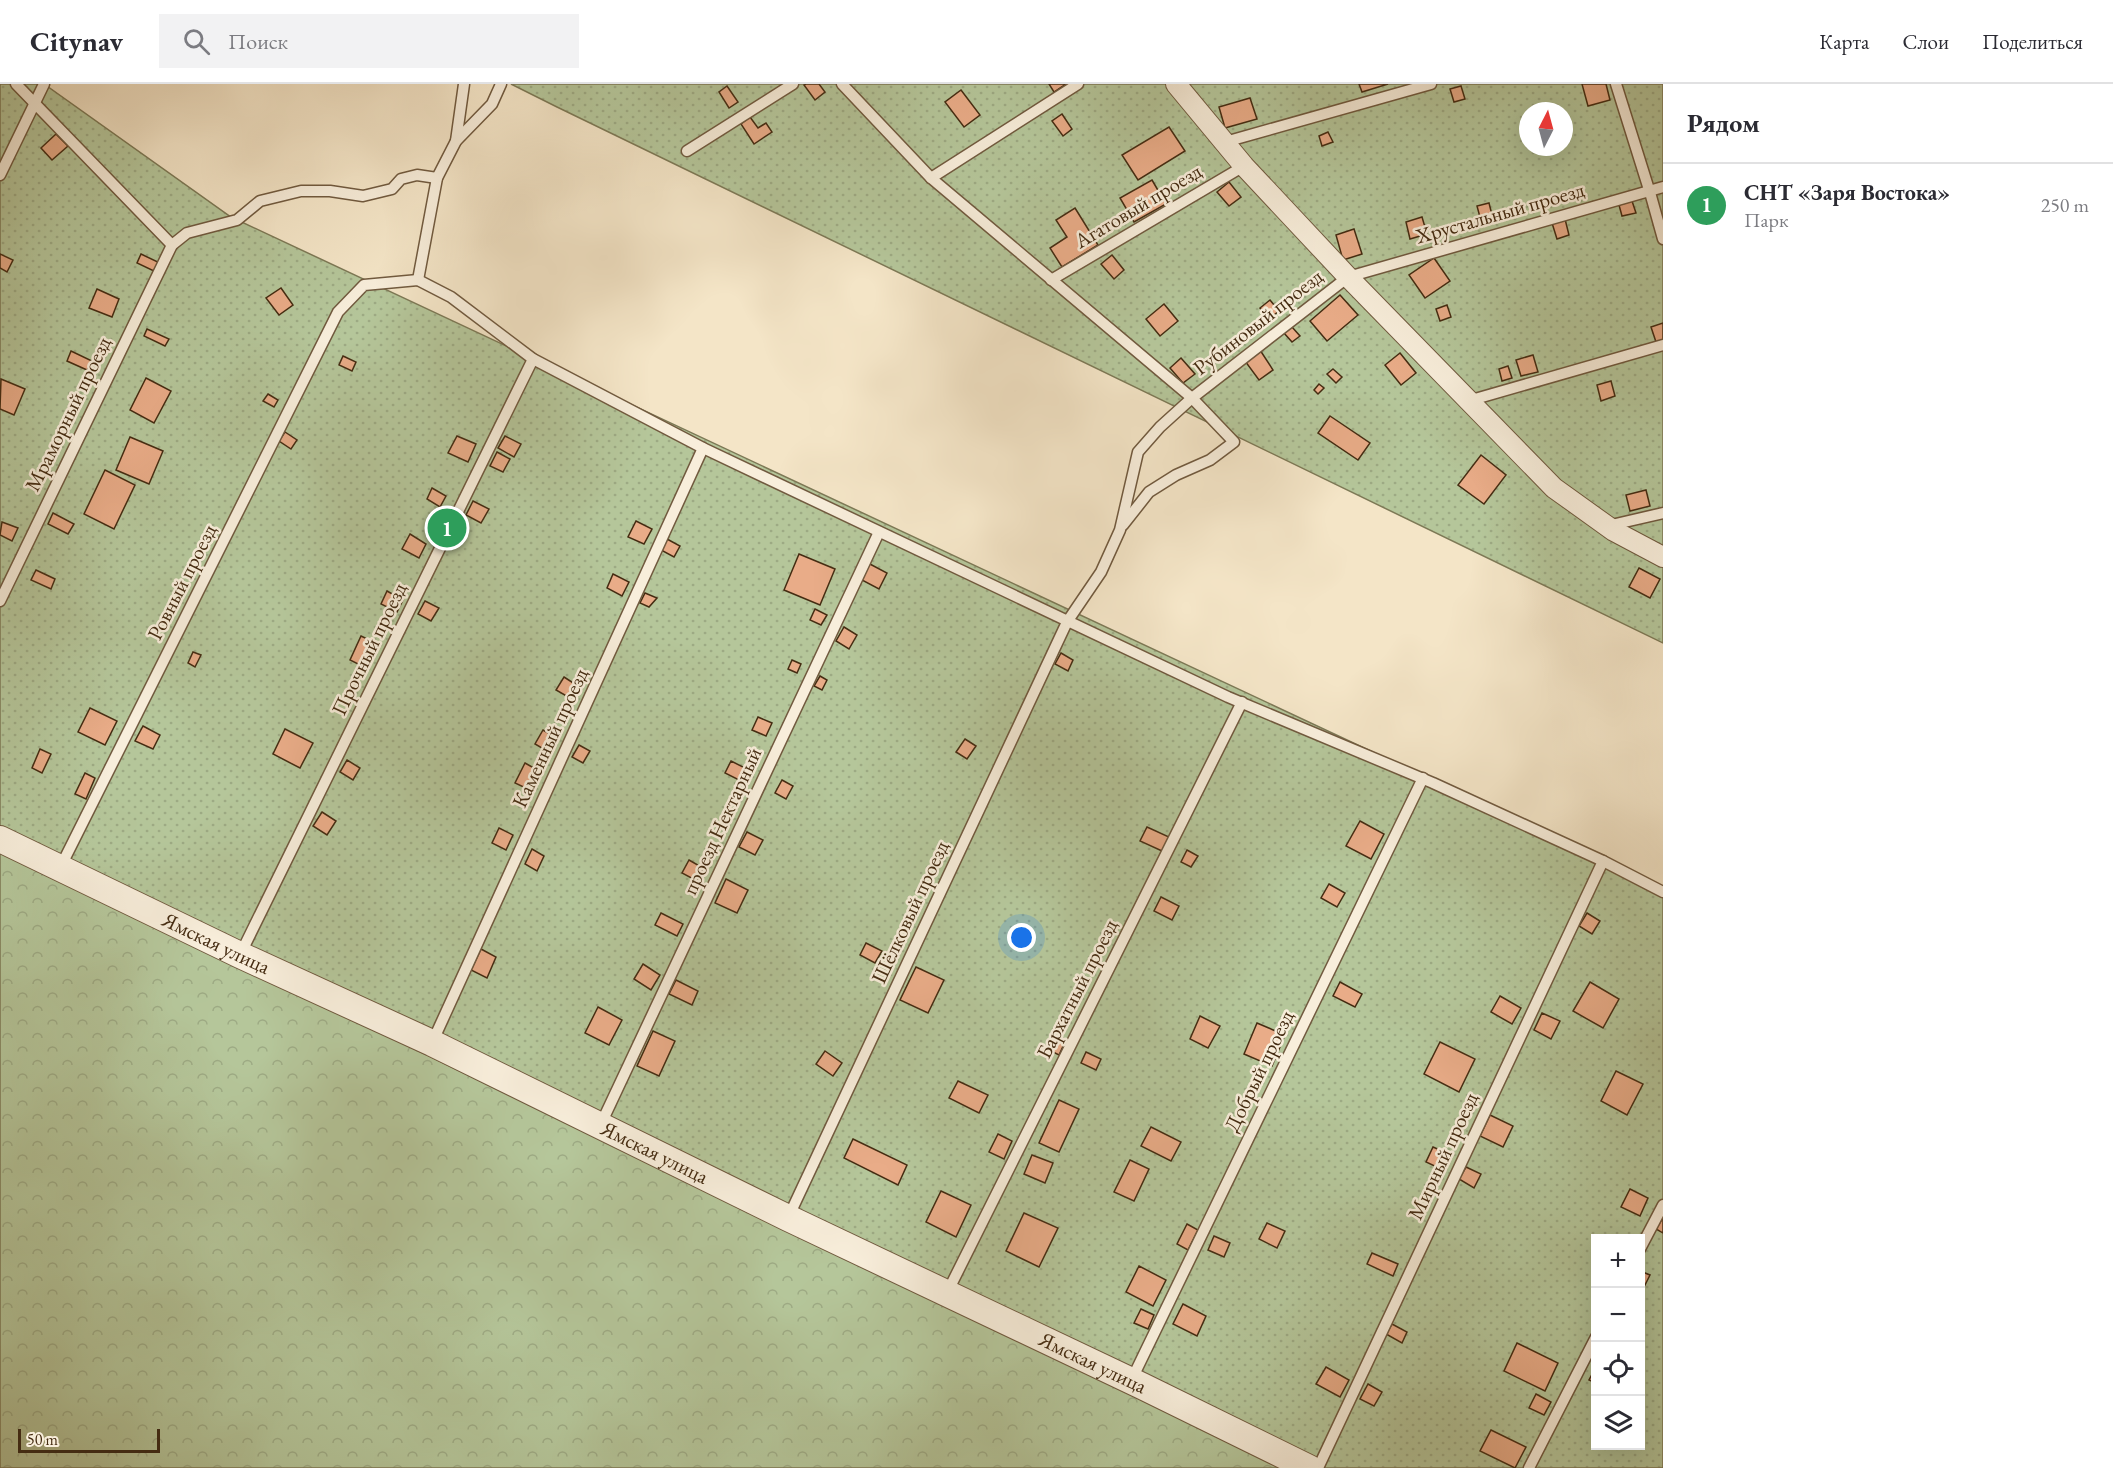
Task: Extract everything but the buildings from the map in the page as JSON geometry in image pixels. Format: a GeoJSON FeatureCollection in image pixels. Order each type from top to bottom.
{"type":"FeatureCollection","features":[{"type":"Feature","properties":{"kind":"street"},"geometry":{"type":"LineString","coordinates":[[1176,84],[1244,166],[1348,277],[1554,488],[1607,526],[1663,556]]}},
{"type":"Feature","properties":{"kind":"street","name":"Ямская улица"},"geometry":{"type":"LineString","coordinates":[[0,839],[240,955],[432,1043],[788,1218],[1309,1468]]}},
{"type":"Feature","properties":{"kind":"lane"},"geometry":{"type":"LineString","coordinates":[[16,84],[172,245],[187,233],[237,220],[260,201],[301,191],[330,191],[363,196],[392,189],[401,179],[417,175],[437,178]]}},
{"type":"Feature","properties":{"kind":"lane"},"geometry":{"type":"LineString","coordinates":[[0,175],[44,84]]}},
{"type":"Feature","properties":{"kind":"lane"},"geometry":{"type":"LineString","coordinates":[[456,141],[464,84]]}},
{"type":"Feature","properties":{"kind":"lane"},"geometry":{"type":"LineString","coordinates":[[501,84],[492,104],[456,141],[437,178],[418,280],[451,297],[533,359],[703,448],[1067,622],[1242,702],[1423,778],[1603,861],[1663,892]]}},
{"type":"Feature","properties":{"kind":"lane"},"geometry":{"type":"LineString","coordinates":[[687,151],[793,84]]}},
{"type":"Feature","properties":{"kind":"lane"},"geometry":{"type":"LineString","coordinates":[[842,84],[931,178],[1192,398],[1234,442],[1210,460],[1176,475],[1149,492],[1120,530]]}},
{"type":"Feature","properties":{"kind":"lane"},"geometry":{"type":"LineString","coordinates":[[931,178],[1078,84]]}},
{"type":"Feature","properties":{"kind":"lane"},"geometry":{"type":"LineString","coordinates":[[1225,142],[1431,84]]}},
{"type":"Feature","properties":{"kind":"lane"},"geometry":{"type":"LineString","coordinates":[[1616,84],[1663,239]]}},
{"type":"Feature","properties":{"kind":"lane","name":"Агатовый проезд"},"geometry":{"type":"LineString","coordinates":[[1052,280],[1244,166]]}},
{"type":"Feature","properties":{"kind":"lane","name":"Хрустальный проезд"},"geometry":{"type":"LineString","coordinates":[[1348,277],[1663,187]]}},
{"type":"Feature","properties":{"kind":"lane","name":"Мраморный проезд"},"geometry":{"type":"LineString","coordinates":[[0,601],[172,245]]}},
{"type":"Feature","properties":{"kind":"lane","name":"Рубиновый проезд"},"geometry":{"type":"LineString","coordinates":[[1120,530],[1138,452],[1160,426],[1192,398],[1348,277]]}},
{"type":"Feature","properties":{"kind":"lane","name":"Ровный проезд"},"geometry":{"type":"LineString","coordinates":[[60,868],[338,312],[364,285],[418,280]]}},
{"type":"Feature","properties":{"kind":"lane"},"geometry":{"type":"LineString","coordinates":[[1468,401],[1663,345]]}},
{"type":"Feature","properties":{"kind":"lane","name":"Прочный проезд"},"geometry":{"type":"LineString","coordinates":[[240,955],[533,359]]}},
{"type":"Feature","properties":{"kind":"lane","name":"Каменный проезд"},"geometry":{"type":"LineString","coordinates":[[432,1043],[703,448]]}},
{"type":"Feature","properties":{"kind":"lane"},"geometry":{"type":"LineString","coordinates":[[1607,526],[1663,513]]}},
{"type":"Feature","properties":{"kind":"lane","name":"Шёлковый проезд"},"geometry":{"type":"LineString","coordinates":[[788,1218],[1067,622],[1101,572],[1120,530]]}},
{"type":"Feature","properties":{"kind":"lane","name":"проезд Нектарный"},"geometry":{"type":"LineString","coordinates":[[600,1126],[879,532]]}},
{"type":"Feature","properties":{"kind":"lane","name":"Бархатный проезд"},"geometry":{"type":"LineString","coordinates":[[947,1293],[1242,702]]}},
{"type":"Feature","properties":{"kind":"lane","name":"Добрый проезд"},"geometry":{"type":"LineString","coordinates":[[1131,1381],[1423,778]]}},
{"type":"Feature","properties":{"kind":"lane","name":"Мирный проезд"},"geometry":{"type":"LineString","coordinates":[[1318,1468],[1603,861]]}},
{"type":"Feature","properties":{"kind":"lane"},"geometry":{"type":"LineString","coordinates":[[1645,1241],[1663,1205]]}},
{"type":"Feature","properties":{"kind":"lane"},"geometry":{"type":"LineString","coordinates":[[1529,1468],[1593,1342]]}},
{"type":"Feature","properties":{"kind":"green space"},"geometry":{"type":"Polygon","coordinates":[[[0,84],[44,84],[231,217],[1663,888],[1663,1468],[1309,1468],[0,839],[0,84]]]}},
{"type":"Feature","properties":{"kind":"green space"},"geometry":{"type":"Polygon","coordinates":[[[511,84],[1663,84],[1663,643],[557,107],[511,84]]]}},
{"type":"Feature","properties":{"kind":"green space"},"geometry":{"type":"Polygon","coordinates":[[[0,849],[1283,1468],[0,1468],[0,849]]]}},
{"type":"Feature","properties":{"kind":"place","name":"СНТ «Заря Востока»"},"geometry":{"type":"Point","coordinates":[447,528]}}]}
